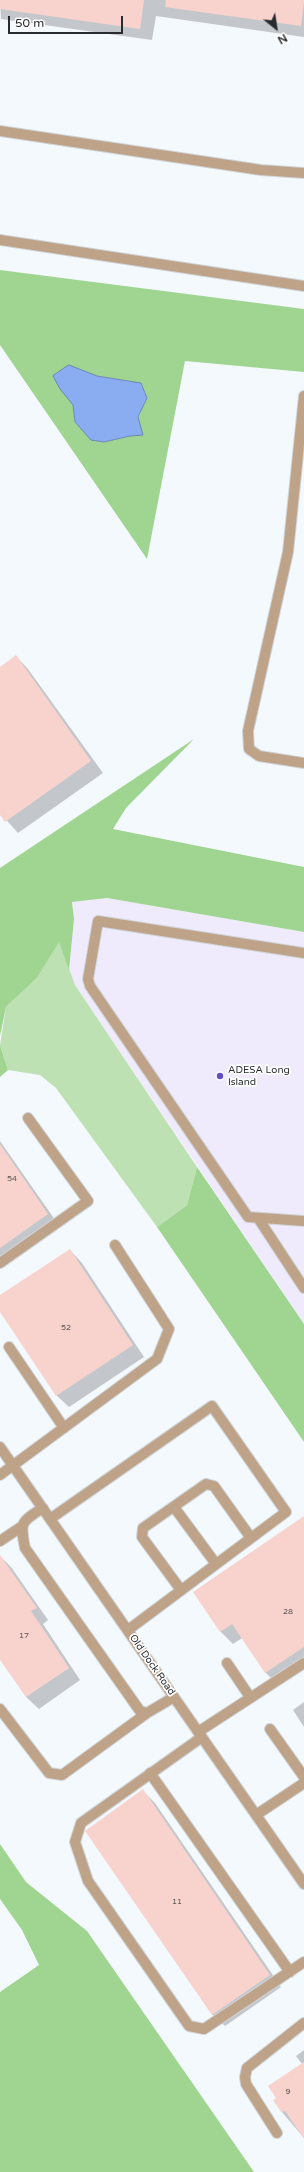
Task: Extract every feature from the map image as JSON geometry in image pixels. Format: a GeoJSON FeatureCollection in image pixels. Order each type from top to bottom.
{"type":"FeatureCollection","features":[{"type":"Feature","properties":{"kind":"street"},"geometry":{"type":"LineString","coordinates":[[0,131],[261,170],[304,173]]}},
{"type":"Feature","properties":{"kind":"street"},"geometry":{"type":"LineString","coordinates":[[0,240],[304,286]]}},
{"type":"Feature","properties":{"kind":"street"},"geometry":{"type":"LineString","coordinates":[[304,396],[288,552],[248,731],[249,749],[259,756],[304,763]]}},
{"type":"Feature","properties":{"kind":"street"},"geometry":{"type":"LineString","coordinates":[[304,953],[98,921],[88,979],[90,986],[248,1217],[304,1221]]}},
{"type":"Feature","properties":{"kind":"street"},"geometry":{"type":"LineString","coordinates":[[0,1263],[88,1202],[28,1118]]}},
{"type":"Feature","properties":{"kind":"street"},"geometry":{"type":"LineString","coordinates":[[258,1218],[304,1288]]}},
{"type":"Feature","properties":{"kind":"street"},"geometry":{"type":"LineString","coordinates":[[0,1475],[157,1359],[169,1329],[115,1245]]}},
{"type":"Feature","properties":{"kind":"street"},"geometry":{"type":"LineString","coordinates":[[9,1347],[64,1428]]}},
{"type":"Feature","properties":{"kind":"street"},"geometry":{"type":"LineString","coordinates":[[50,1519],[212,1406],[286,1512],[128,1630]]}},
{"type":"Feature","properties":{"kind":"street","name":"Old Dock Road"},"geometry":{"type":"LineString","coordinates":[[0,1446],[256,1815],[302,1878]]}},
{"type":"Feature","properties":{"kind":"street"},"geometry":{"type":"LineString","coordinates":[[181,1590],[142,1536],[143,1528],[206,1484],[214,1486],[251,1538]]}},
{"type":"Feature","properties":{"kind":"street"},"geometry":{"type":"LineString","coordinates":[[174,1507],[216,1564]]}},
{"type":"Feature","properties":{"kind":"street"},"geometry":{"type":"LineString","coordinates":[[0,1541],[21,1527],[25,1519],[43,1508]]}},
{"type":"Feature","properties":{"kind":"street"},"geometry":{"type":"LineString","coordinates":[[21,1527],[25,1548],[140,1711],[146,1713]]}},
{"type":"Feature","properties":{"kind":"street"},"geometry":{"type":"LineString","coordinates":[[227,1663],[250,1697]]}},
{"type":"Feature","properties":{"kind":"street"},"geometry":{"type":"LineString","coordinates":[[304,1663],[250,1697],[81,1823],[75,1842],[88,1881],[190,2026],[204,2030],[304,1962]]}},
{"type":"Feature","properties":{"kind":"street"},"geometry":{"type":"LineString","coordinates":[[0,1709],[49,1773],[62,1775],[146,1713],[174,1697]]}},
{"type":"Feature","properties":{"kind":"street"},"geometry":{"type":"LineString","coordinates":[[270,1729],[304,1777]]}},
{"type":"Feature","properties":{"kind":"street"},"geometry":{"type":"LineString","coordinates":[[150,1773],[290,1972]]}},
{"type":"Feature","properties":{"kind":"street"},"geometry":{"type":"LineString","coordinates":[[256,1815],[304,1783]]}},
{"type":"Feature","properties":{"kind":"street"},"geometry":{"type":"LineString","coordinates":[[277,2133],[246,2084],[245,2077],[247,2068],[304,2023]]}},
{"type":"Feature","properties":{"kind":"shaded area","name":"ADESA Long Island"},"geometry":{"type":"Polygon","coordinates":[[[107,898],[304,932],[304,1324],[75,985],[69,970],[74,919],[72,902],[107,898]]]}},
{"type":"Feature","properties":{"kind":"green space"},"geometry":{"type":"Polygon","coordinates":[[[0,270],[304,309],[304,372],[185,361],[147,559],[0,345],[0,270]],[[68,366],[75,422],[83,430],[104,442],[130,436],[147,398],[141,383],[97,376],[68,366]]]}},
{"type":"Feature","properties":{"kind":"green space"},"geometry":{"type":"Polygon","coordinates":[[[194,739],[126,808],[113,829],[304,867],[304,932],[107,898],[72,902],[74,919],[69,970],[59,942],[37,978],[6,1007],[0,1036],[0,868],[194,739]]]}},
{"type":"Feature","properties":{"kind":"green space"},"geometry":{"type":"Polygon","coordinates":[[[59,941],[75,985],[197,1167],[187,1205],[157,1227],[56,1088],[40,1075],[8,1070],[0,1045],[6,1007],[37,978],[59,941]]]}},
{"type":"Feature","properties":{"kind":"green space"},"geometry":{"type":"Polygon","coordinates":[[[0,1045],[8,1070],[0,1077],[0,1045]]]}},
{"type":"Feature","properties":{"kind":"green space"},"geometry":{"type":"Polygon","coordinates":[[[197,1167],[304,1324],[304,1442],[157,1227],[187,1205],[197,1167]]]}},
{"type":"Feature","properties":{"kind":"green space"},"geometry":{"type":"Polygon","coordinates":[[[0,1844],[26,1882],[87,1931],[254,2172],[0,2172],[0,1992],[39,1965],[22,1930],[0,1899],[0,1844]]]}},
{"type":"Feature","properties":{"kind":"water"},"geometry":{"type":"Polygon","coordinates":[[[69,365],[97,376],[141,383],[147,398],[138,417],[143,435],[130,436],[104,442],[91,440],[75,422],[73,405],[60,389],[53,376],[69,365]]]}},
{"type":"Feature","properties":{"kind":"building"},"geometry":{"type":"Polygon","coordinates":[[[0,0],[144,0],[140,29],[0,9],[0,0]]]}},
{"type":"Feature","properties":{"kind":"building"},"geometry":{"type":"Polygon","coordinates":[[[166,0],[304,0],[304,2],[301,26],[165,7],[166,0]]]}},
{"type":"Feature","properties":{"kind":"building"},"geometry":{"type":"Polygon","coordinates":[[[16,655],[91,761],[5,822],[0,815],[0,667],[16,655]]]}},
{"type":"Feature","properties":{"kind":"building"},"geometry":{"type":"Polygon","coordinates":[[[0,1144],[48,1214],[0,1248],[0,1144]]]}},
{"type":"Feature","properties":{"kind":"building"},"geometry":{"type":"Polygon","coordinates":[[[70,1249],[133,1345],[56,1396],[0,1312],[0,1295],[70,1249]]]}},
{"type":"Feature","properties":{"kind":"building"},"geometry":{"type":"Polygon","coordinates":[[[304,1516],[304,1647],[265,1673],[232,1624],[220,1632],[193,1592],[304,1516]]]}},
{"type":"Feature","properties":{"kind":"building"},"geometry":{"type":"Polygon","coordinates":[[[0,1555],[37,1608],[31,1611],[69,1668],[26,1697],[0,1660],[0,1555]]]}},
{"type":"Feature","properties":{"kind":"building"},"geometry":{"type":"Polygon","coordinates":[[[143,1789],[270,1975],[212,2015],[85,1831],[143,1789]]]}},
{"type":"Feature","properties":{"kind":"building"},"geometry":{"type":"Polygon","coordinates":[[[304,2062],[304,2139],[285,2111],[281,2112],[273,2100],[276,2098],[268,2086],[304,2062]]]}},
{"type":"Feature","properties":{"kind":"place","name":"ADESA Long Island"},"geometry":{"type":"Point","coordinates":[220,1076]}}]}
